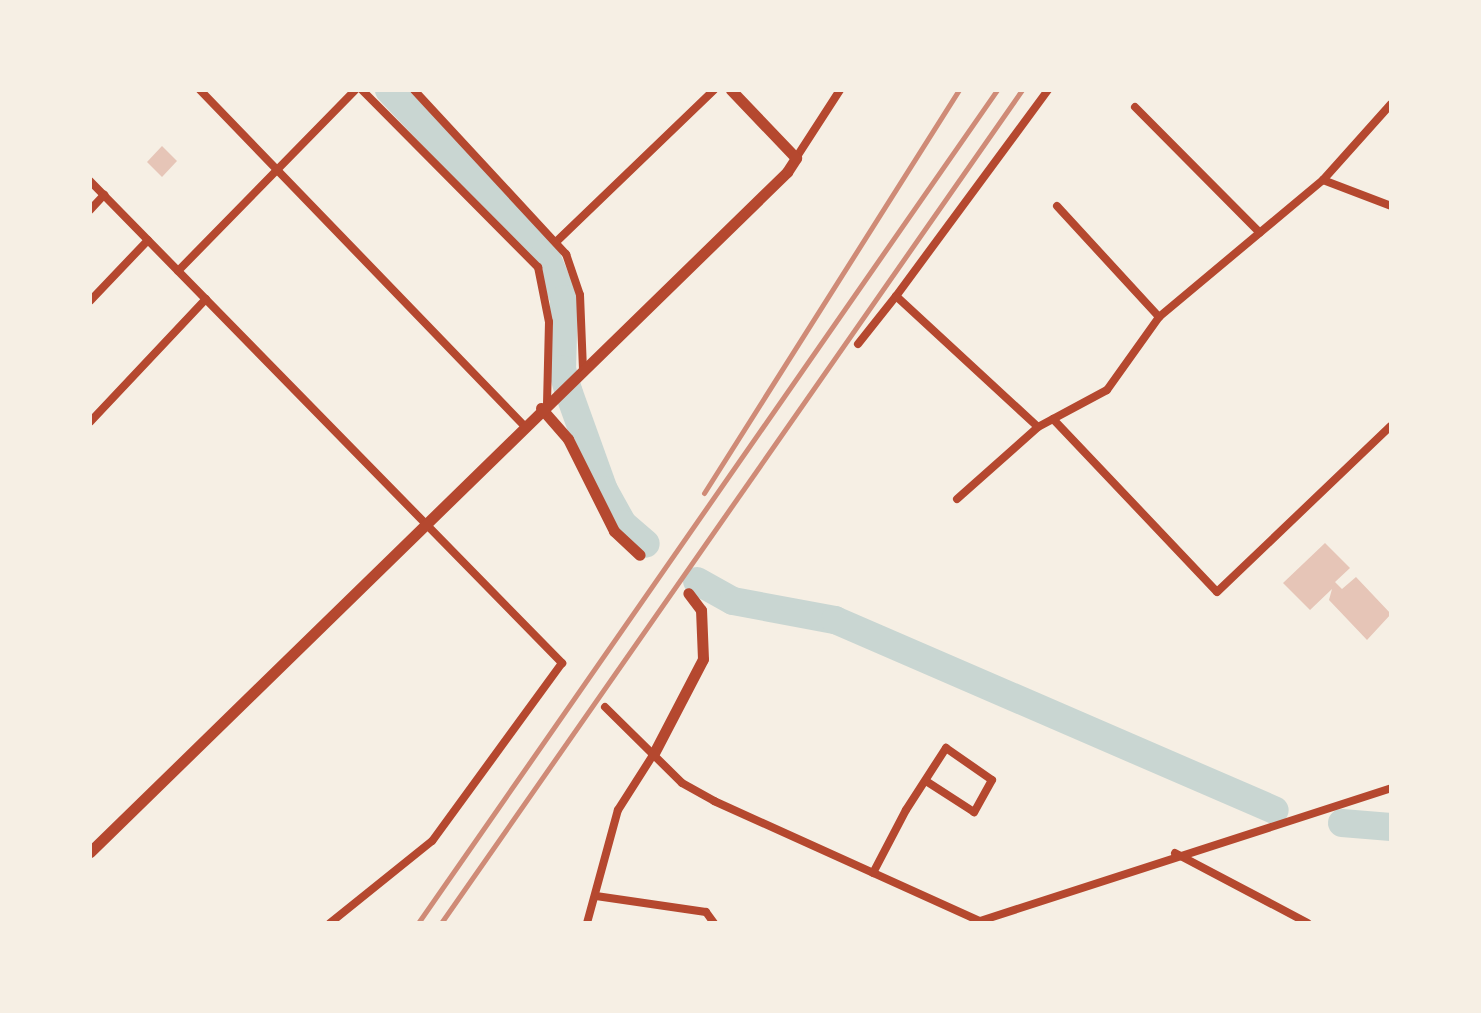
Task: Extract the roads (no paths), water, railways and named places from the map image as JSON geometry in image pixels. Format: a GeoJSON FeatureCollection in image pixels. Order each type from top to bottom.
{"type":"FeatureCollection","features":[{"type":"Feature","properties":{"kind":"street"},"geometry":{"type":"LineString","coordinates":[[200,90],[524,425]]}},
{"type":"Feature","properties":{"kind":"street"},"geometry":{"type":"LineString","coordinates":[[178,271],[280,172],[355,90]]}},
{"type":"Feature","properties":{"kind":"street"},"geometry":{"type":"LineString","coordinates":[[362,90],[538,267],[549,322],[547,402],[607,520],[640,555]]}},
{"type":"Feature","properties":{"kind":"street"},"geometry":{"type":"LineString","coordinates":[[414,90],[557,241],[580,295],[581,372]]}},
{"type":"Feature","properties":{"kind":"street"},"geometry":{"type":"LineString","coordinates":[[557,241],[714,90]]}},
{"type":"Feature","properties":{"kind":"street"},"geometry":{"type":"LineString","coordinates":[[731,90],[796,158]]}},
{"type":"Feature","properties":{"kind":"street"},"geometry":{"type":"LineString","coordinates":[[90,852],[424,520],[581,372],[796,158],[840,90]]}},
{"type":"Feature","properties":{"kind":"street"},"geometry":{"type":"LineString","coordinates":[[858,344],[1048,90]]}},
{"type":"Feature","properties":{"kind":"street"},"geometry":{"type":"LineString","coordinates":[[957,499],[1038,427],[1107,390],[1159,317],[1323,180],[1391,104]]}},
{"type":"Feature","properties":{"kind":"street"},"geometry":{"type":"LineString","coordinates":[[1135,107],[1260,233]]}},
{"type":"Feature","properties":{"kind":"street"},"geometry":{"type":"LineString","coordinates":[[1323,180],[1391,206]]}},
{"type":"Feature","properties":{"kind":"street"},"geometry":{"type":"LineString","coordinates":[[90,181],[562,663],[432,841],[330,923]]}},
{"type":"Feature","properties":{"kind":"street"},"geometry":{"type":"LineString","coordinates":[[90,210],[104,195]]}},
{"type":"Feature","properties":{"kind":"street"},"geometry":{"type":"LineString","coordinates":[[1057,206],[1159,317]]}},
{"type":"Feature","properties":{"kind":"street"},"geometry":{"type":"LineString","coordinates":[[90,301],[148,240]]}},
{"type":"Feature","properties":{"kind":"street"},"geometry":{"type":"LineString","coordinates":[[896,296],[1038,427]]}},
{"type":"Feature","properties":{"kind":"street"},"geometry":{"type":"LineString","coordinates":[[90,422],[206,299]]}},
{"type":"Feature","properties":{"kind":"street"},"geometry":{"type":"LineString","coordinates":[[1053,419],[1217,592],[1391,426]]}},
{"type":"Feature","properties":{"kind":"street"},"geometry":{"type":"LineString","coordinates":[[587,923],[618,810],[653,755],[703,659],[701,610],[688,593]]}},
{"type":"Feature","properties":{"kind":"street"},"geometry":{"type":"LineString","coordinates":[[605,707],[653,755],[714,801],[979,922],[1175,853],[1391,788]]}},
{"type":"Feature","properties":{"kind":"street"},"geometry":{"type":"LineString","coordinates":[[873,873],[926,781],[946,748],[992,780],[974,812],[926,781]]}},
{"type":"Feature","properties":{"kind":"street"},"geometry":{"type":"LineString","coordinates":[[1175,853],[1308,923]]}},
{"type":"Feature","properties":{"kind":"street"},"geometry":{"type":"LineString","coordinates":[[596,896],[706,912],[714,923]]}},
{"type":"Feature","properties":{"kind":"waterway"},"geometry":{"type":"LineString","coordinates":[[389,90],[545,253],[564,299],[562,369],[569,393],[604,490],[623,524],[646,544]]}},
{"type":"Feature","properties":{"kind":"waterway"},"geometry":{"type":"LineString","coordinates":[[697,581],[733,601],[835,620],[1275,810]]}},
{"type":"Feature","properties":{"kind":"waterway"},"geometry":{"type":"LineString","coordinates":[[1342,823],[1391,827]]}},
{"type":"Feature","properties":{"kind":"railway"},"geometry":{"type":"LineString","coordinates":[[704,493],[959,90]]}},
{"type":"Feature","properties":{"kind":"railway"},"geometry":{"type":"LineString","coordinates":[[418,923],[997,90]]}},
{"type":"Feature","properties":{"kind":"railway"},"geometry":{"type":"LineString","coordinates":[[441,923],[1022,90]]}}]}
